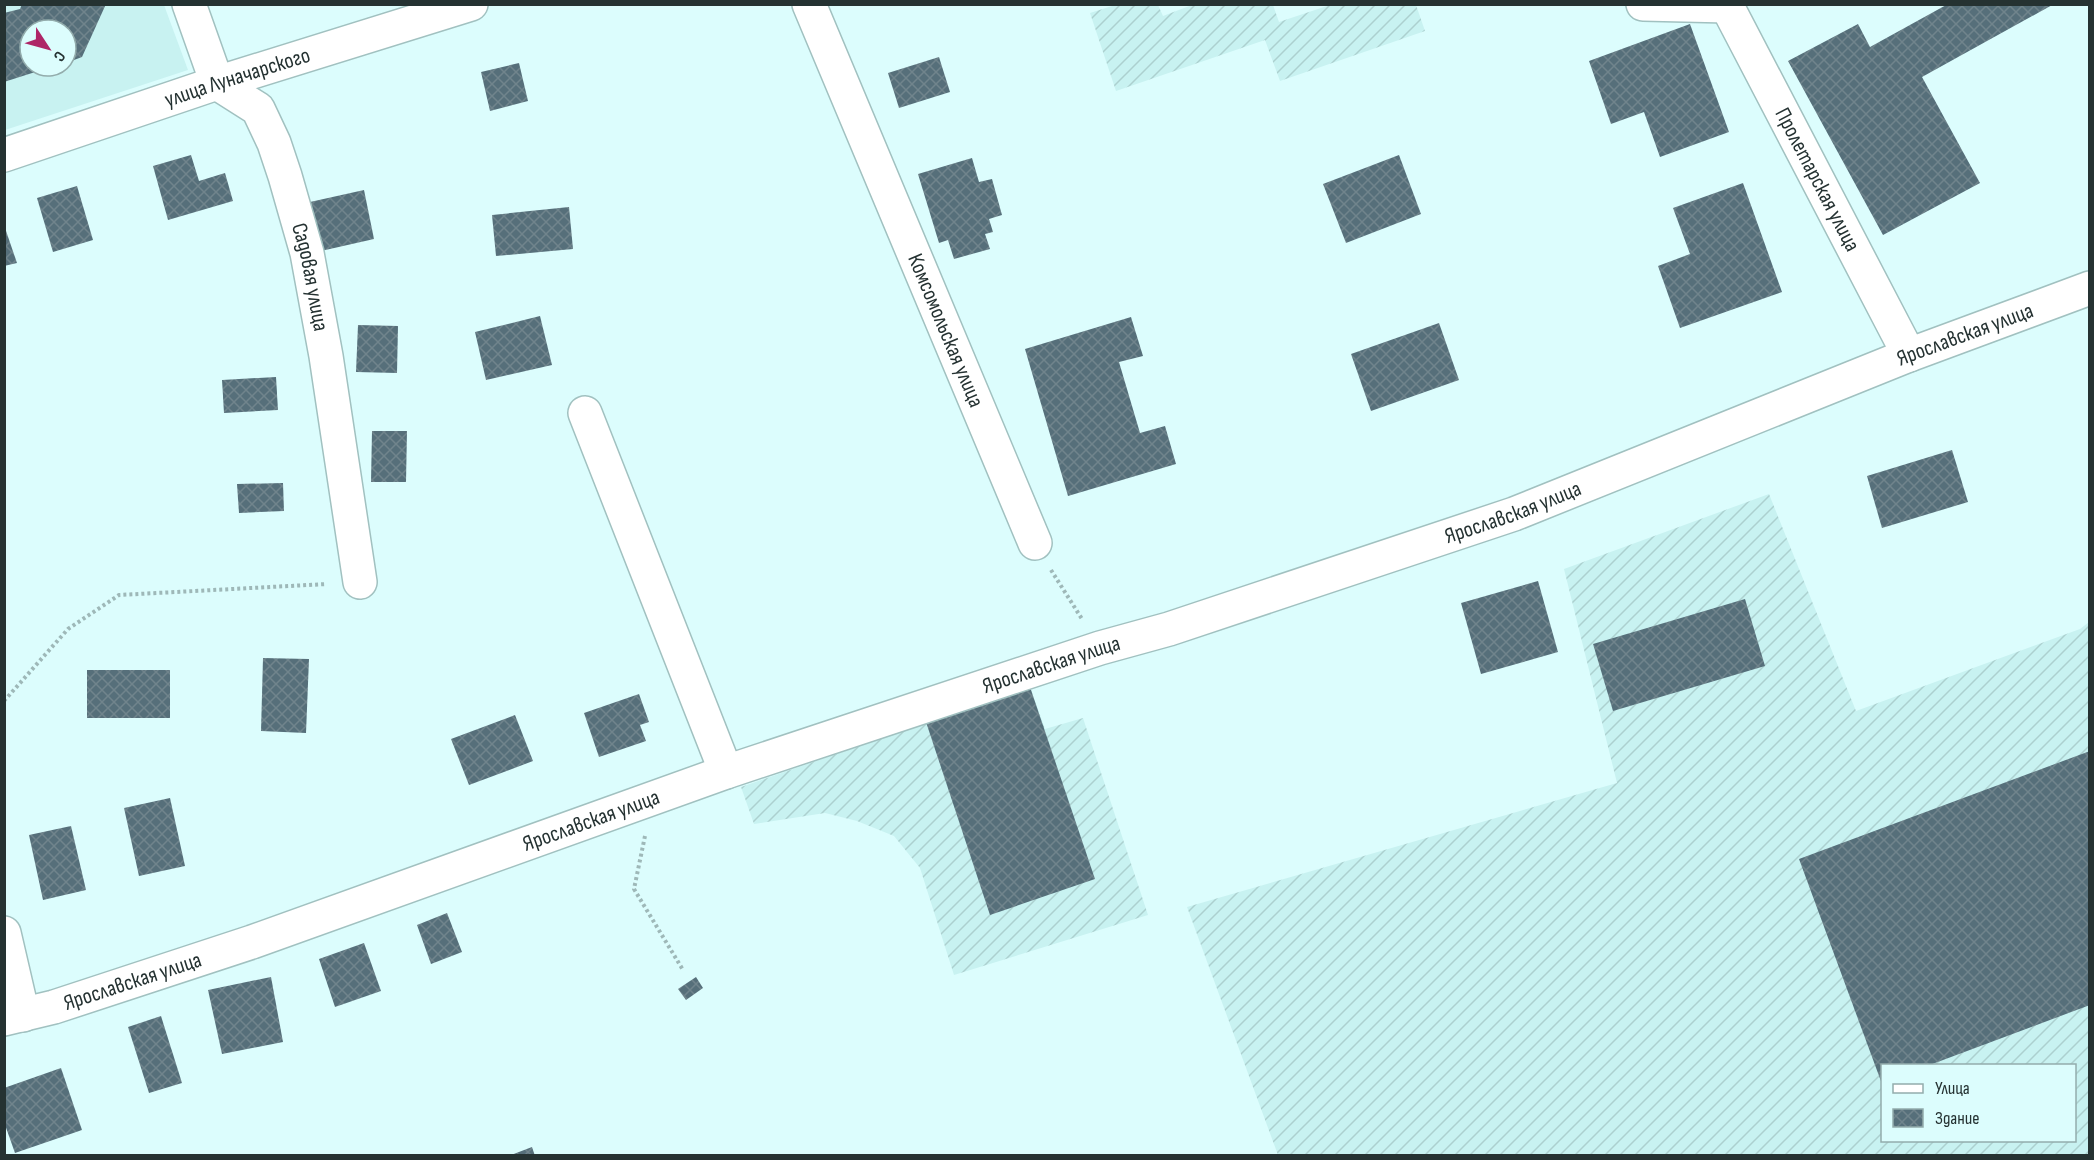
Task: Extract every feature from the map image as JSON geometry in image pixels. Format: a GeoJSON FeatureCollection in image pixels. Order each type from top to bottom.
{"type":"FeatureCollection","features":[{"type":"Feature","properties":{"kind":"street"},"geometry":{"type":"LineString","coordinates":[[189,4],[217,83]]}},
{"type":"Feature","properties":{"kind":"street","name":"улица Луначарского"},"geometry":{"type":"LineString","coordinates":[[4,155],[217,83],[471,4]]}},
{"type":"Feature","properties":{"kind":"street","name":"Комсомольская улица"},"geometry":{"type":"LineString","coordinates":[[809,4],[1035,543]]}},
{"type":"Feature","properties":{"kind":"street"},"geometry":{"type":"LineString","coordinates":[[1643,4],[1727,5]]}},
{"type":"Feature","properties":{"kind":"street","name":"Пролетарская улица"},"geometry":{"type":"LineString","coordinates":[[1727,5],[1909,355]]}},
{"type":"Feature","properties":{"kind":"street","name":"Садовая улица"},"geometry":{"type":"LineString","coordinates":[[217,83],[258,109],[274,143],[285,176],[307,253],[326,356],[360,582]]}},
{"type":"Feature","properties":{"kind":"street","name":"Ярославская улица"},"geometry":{"type":"LineString","coordinates":[[14,1017],[252,942],[726,772],[1100,648],[1169,629],[1514,514],[1909,355],[2090,288]]}},
{"type":"Feature","properties":{"kind":"street"},"geometry":{"type":"LineString","coordinates":[[585,413],[726,772]]}},
{"type":"Feature","properties":{"kind":"street"},"geometry":{"type":"LineString","coordinates":[[4,933],[14,1017]]}},
{"type":"Feature","properties":{"kind":"path"},"geometry":{"type":"LineString","coordinates":[[1035,543],[1100,648]]}},
{"type":"Feature","properties":{"kind":"path"},"geometry":{"type":"LineString","coordinates":[[4,701],[68,629],[119,595],[360,582]]}},
{"type":"Feature","properties":{"kind":"path"},"geometry":{"type":"LineString","coordinates":[[654,797],[634,889],[683,970]]}},
{"type":"Feature","properties":{"kind":"shaded area"},"geometry":{"type":"Polygon","coordinates":[[[1112,4],[1158,5],[1163,16],[1192,5],[1273,5],[1279,22],[1330,5],[1416,5],[1425,31],[1280,81],[1265,40],[1116,91],[1090,13],[1112,6],[1112,4]]]}},
{"type":"Feature","properties":{"kind":"shaded area"},"geometry":{"type":"Polygon","coordinates":[[[4,5],[164,5],[188,70],[5,130],[4,5]]]}},
{"type":"Feature","properties":{"kind":"shaded area"},"geometry":{"type":"Polygon","coordinates":[[[1769,494],[1856,711],[2080,629],[2089,622],[2089,1155],[1278,1155],[1187,907],[1617,783],[1564,569],[1769,494]]]}},
{"type":"Feature","properties":{"kind":"shaded area"},"geometry":{"type":"Polygon","coordinates":[[[1030,687],[1045,729],[1083,718],[1148,915],[954,975],[920,868],[894,836],[857,821],[825,813],[754,824],[741,787],[1030,687]]]}},
{"type":"Feature","properties":{"kind":"building"},"geometry":{"type":"Polygon","coordinates":[[[22,4],[106,4],[82,57],[78,58],[78,18],[18,18],[18,78],[4,82],[4,13],[20,9],[22,4]]]}},
{"type":"Feature","properties":{"kind":"building"},"geometry":{"type":"Polygon","coordinates":[[[1948,4],[2054,4],[1922,77],[1980,183],[1883,235],[1788,61],[1858,24],[1870,47],[1948,4]]]}},
{"type":"Feature","properties":{"kind":"building"},"geometry":{"type":"Polygon","coordinates":[[[1690,24],[1729,132],[1660,157],[1644,112],[1611,124],[1589,61],[1690,24]]]}},
{"type":"Feature","properties":{"kind":"building"},"geometry":{"type":"Polygon","coordinates":[[[939,57],[950,92],[899,108],[888,73],[939,57]]]}},
{"type":"Feature","properties":{"kind":"building"},"geometry":{"type":"Polygon","coordinates":[[[519,63],[528,101],[490,111],[481,72],[519,63]]]}},
{"type":"Feature","properties":{"kind":"building"},"geometry":{"type":"Polygon","coordinates":[[[191,155],[199,181],[225,173],[233,201],[168,220],[153,166],[191,155]]]}},
{"type":"Feature","properties":{"kind":"building"},"geometry":{"type":"Polygon","coordinates":[[[1399,155],[1421,214],[1346,243],[1323,184],[1399,155]]]}},
{"type":"Feature","properties":{"kind":"building"},"geometry":{"type":"Polygon","coordinates":[[[972,158],[979,182],[992,179],[1002,215],[989,219],[993,232],[985,234],[990,249],[954,259],[948,240],[939,243],[918,174],[972,158]]]}},
{"type":"Feature","properties":{"kind":"building"},"geometry":{"type":"Polygon","coordinates":[[[1743,183],[1782,292],[1680,328],[1658,266],[1690,254],[1673,208],[1743,183]]]}},
{"type":"Feature","properties":{"kind":"building"},"geometry":{"type":"Polygon","coordinates":[[[77,186],[93,240],[53,252],[37,198],[77,186]]]}},
{"type":"Feature","properties":{"kind":"building"},"geometry":{"type":"Polygon","coordinates":[[[364,190],[374,239],[321,251],[310,202],[364,190]]]}},
{"type":"Feature","properties":{"kind":"building"},"geometry":{"type":"Polygon","coordinates":[[[569,207],[573,249],[496,256],[492,215],[569,207]]]}},
{"type":"Feature","properties":{"kind":"building"},"geometry":{"type":"Polygon","coordinates":[[[4,225],[17,263],[4,266],[4,225]]]}},
{"type":"Feature","properties":{"kind":"building"},"geometry":{"type":"Polygon","coordinates":[[[540,316],[552,365],[486,380],[475,332],[540,316]]]}},
{"type":"Feature","properties":{"kind":"building"},"geometry":{"type":"Polygon","coordinates":[[[1131,317],[1143,356],[1119,362],[1140,433],[1165,426],[1176,464],[1068,496],[1025,349],[1131,317]]]}},
{"type":"Feature","properties":{"kind":"building"},"geometry":{"type":"Polygon","coordinates":[[[1439,323],[1459,380],[1371,411],[1351,354],[1439,323]]]}},
{"type":"Feature","properties":{"kind":"building"},"geometry":{"type":"Polygon","coordinates":[[[358,325],[398,326],[397,373],[356,372],[358,325]]]}},
{"type":"Feature","properties":{"kind":"building"},"geometry":{"type":"Polygon","coordinates":[[[276,377],[278,410],[224,413],[222,380],[276,377]]]}},
{"type":"Feature","properties":{"kind":"building"},"geometry":{"type":"Polygon","coordinates":[[[372,431],[407,431],[406,482],[371,482],[372,431]]]}},
{"type":"Feature","properties":{"kind":"building"},"geometry":{"type":"Polygon","coordinates":[[[1952,450],[1968,502],[1882,528],[1867,476],[1952,450]]]}},
{"type":"Feature","properties":{"kind":"building"},"geometry":{"type":"Polygon","coordinates":[[[283,483],[284,511],[239,513],[237,484],[283,483]]]}},
{"type":"Feature","properties":{"kind":"building"},"geometry":{"type":"Polygon","coordinates":[[[1538,581],[1558,652],[1481,674],[1461,603],[1538,581]]]}},
{"type":"Feature","properties":{"kind":"building"},"geometry":{"type":"Polygon","coordinates":[[[1745,599],[1765,666],[1613,711],[1593,644],[1745,599]]]}},
{"type":"Feature","properties":{"kind":"building"},"geometry":{"type":"Polygon","coordinates":[[[263,658],[309,659],[306,733],[261,731],[263,658]]]}},
{"type":"Feature","properties":{"kind":"building"},"geometry":{"type":"Polygon","coordinates":[[[87,670],[170,670],[170,718],[87,718],[87,670]]]}},
{"type":"Feature","properties":{"kind":"building"},"geometry":{"type":"Polygon","coordinates":[[[1030,687],[1095,879],[990,915],[926,722],[1030,687]]]}},
{"type":"Feature","properties":{"kind":"building"},"geometry":{"type":"Polygon","coordinates":[[[639,694],[649,722],[640,725],[646,741],[599,757],[584,713],[639,694]]]}},
{"type":"Feature","properties":{"kind":"building"},"geometry":{"type":"Polygon","coordinates":[[[515,715],[533,761],[469,785],[451,739],[515,715]]]}},
{"type":"Feature","properties":{"kind":"building"},"geometry":{"type":"Polygon","coordinates":[[[2090,751],[2090,1005],[1932,1064],[1881,1064],[1881,1081],[1799,859],[2090,751]]]}},
{"type":"Feature","properties":{"kind":"building"},"geometry":{"type":"Polygon","coordinates":[[[170,798],[185,866],[139,876],[124,808],[170,798]]]}},
{"type":"Feature","properties":{"kind":"building"},"geometry":{"type":"Polygon","coordinates":[[[71,826],[86,890],[43,900],[29,835],[71,826]]]}},
{"type":"Feature","properties":{"kind":"building"},"geometry":{"type":"Polygon","coordinates":[[[447,913],[462,952],[431,964],[417,925],[447,913]]]}},
{"type":"Feature","properties":{"kind":"building"},"geometry":{"type":"Polygon","coordinates":[[[364,943],[381,991],[335,1007],[319,959],[364,943]]]}},
{"type":"Feature","properties":{"kind":"building"},"geometry":{"type":"Polygon","coordinates":[[[271,977],[283,1042],[222,1054],[208,990],[271,977]]]}},
{"type":"Feature","properties":{"kind":"building"},"geometry":{"type":"Polygon","coordinates":[[[696,977],[703,988],[686,1000],[678,989],[696,977]]]}},
{"type":"Feature","properties":{"kind":"building"},"geometry":{"type":"Polygon","coordinates":[[[161,1016],[182,1083],[149,1093],[128,1027],[161,1016]]]}},
{"type":"Feature","properties":{"kind":"building"},"geometry":{"type":"Polygon","coordinates":[[[61,1068],[82,1130],[15,1153],[4,1122],[4,1088],[61,1068]]]}},
{"type":"Feature","properties":{"kind":"building"},"geometry":{"type":"Polygon","coordinates":[[[532,1147],[535,1156],[511,1155],[532,1147]]]}}]}
